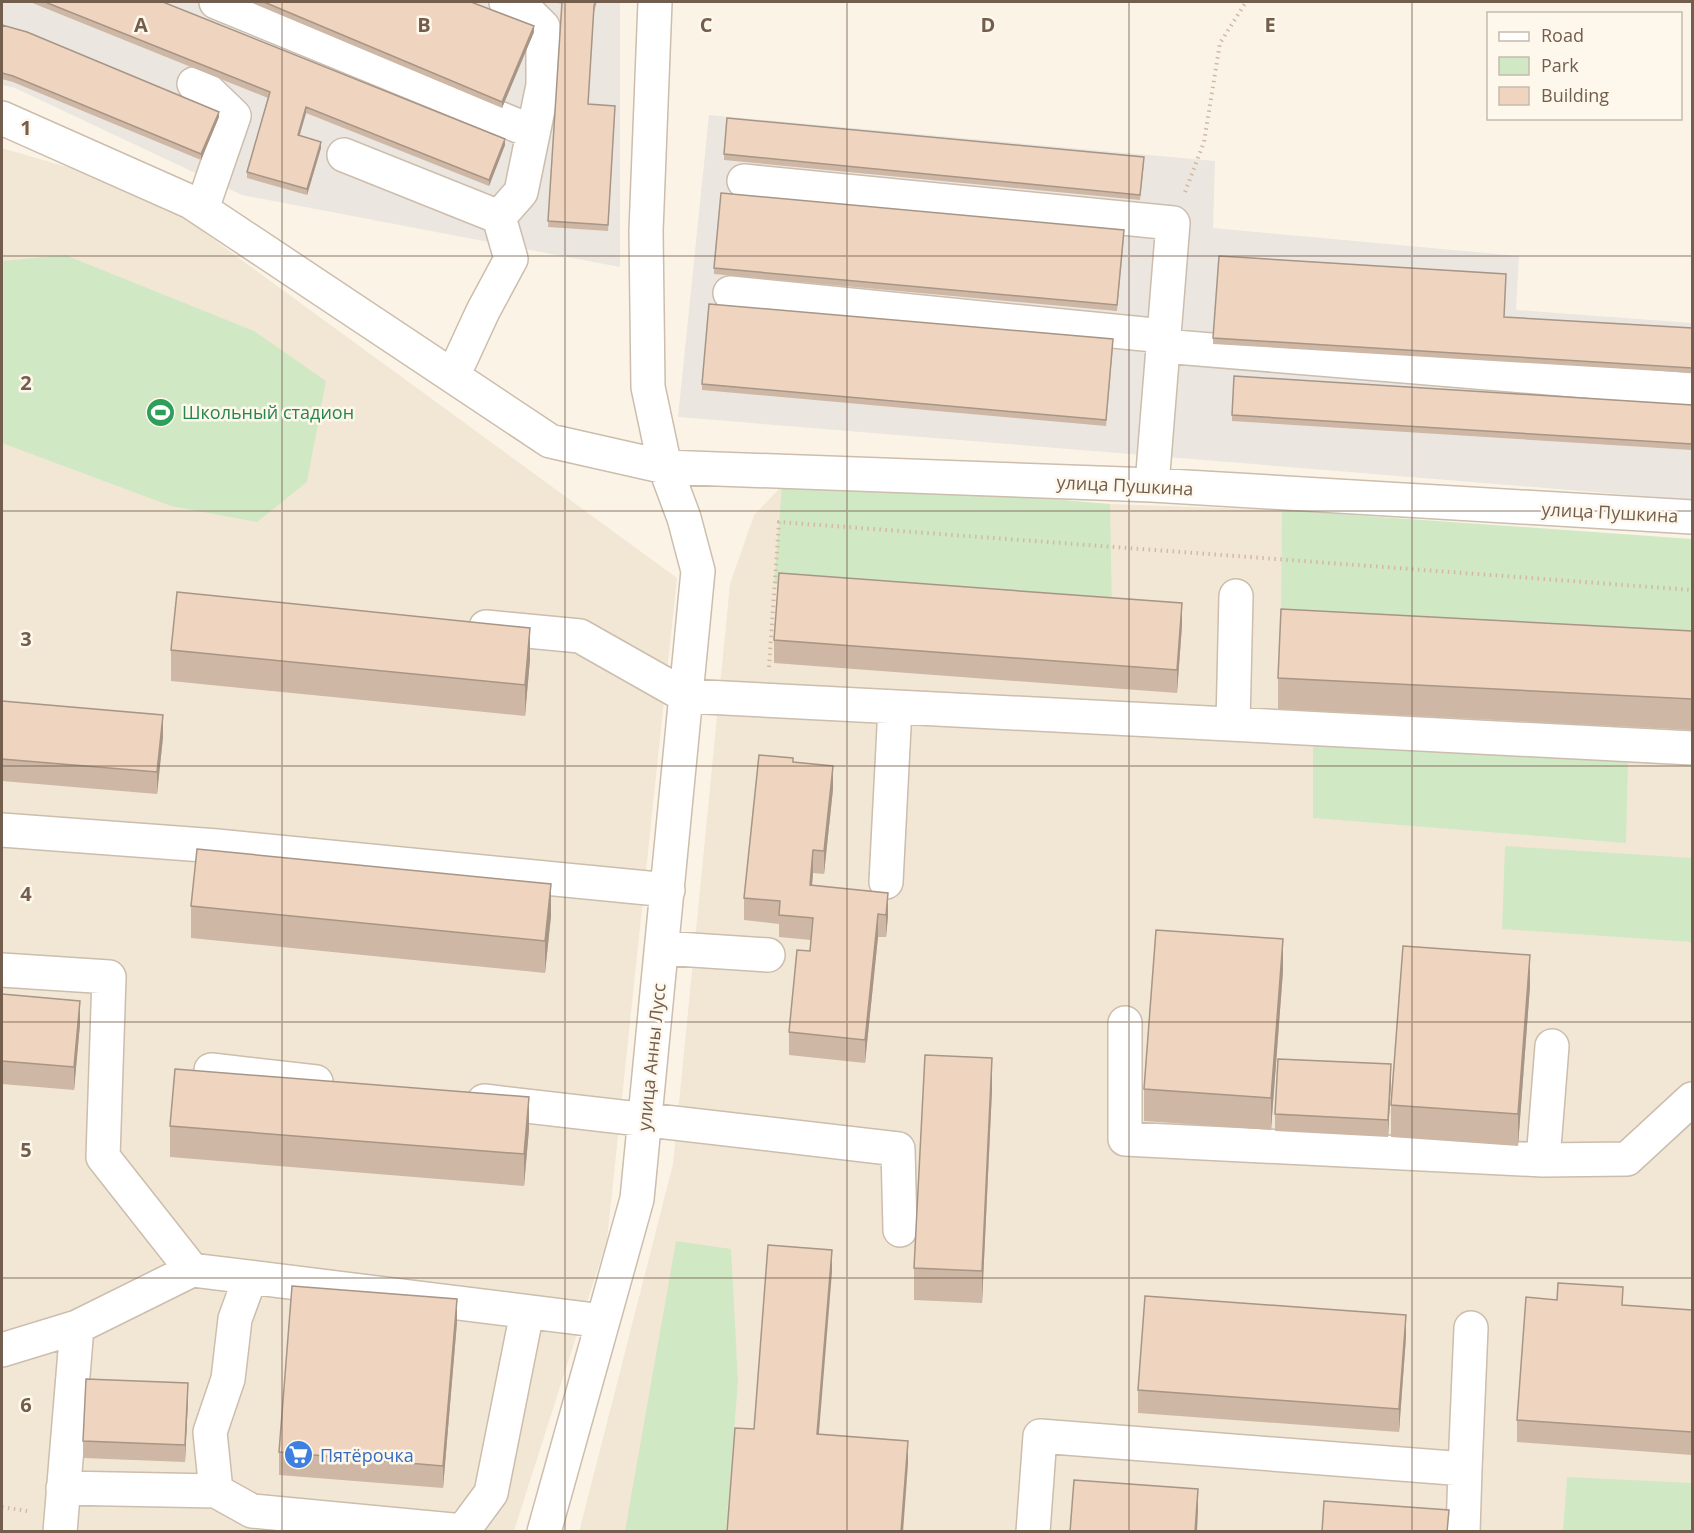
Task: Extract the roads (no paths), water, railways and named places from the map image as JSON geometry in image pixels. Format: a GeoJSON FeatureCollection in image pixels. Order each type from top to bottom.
{"type":"FeatureCollection","features":[{"type":"Feature","properties":{"kind":"street"},"geometry":{"type":"LineString","coordinates":[[216,2],[533,132]]}},
{"type":"Feature","properties":{"kind":"street"},"geometry":{"type":"LineString","coordinates":[[499,217],[521,192],[543,85],[543,27],[522,6],[506,2]]}},
{"type":"Feature","properties":{"kind":"street"},"geometry":{"type":"LineString","coordinates":[[655,2],[646,231],[648,387],[665,467]]}},
{"type":"Feature","properties":{"kind":"street"},"geometry":{"type":"LineString","coordinates":[[194,84],[206,89],[234,116],[202,209]]}},
{"type":"Feature","properties":{"kind":"street","name":"улица Пушкина"},"geometry":{"type":"LineString","coordinates":[[2,118],[191,202],[550,441],[665,467],[1152,485],[1692,517]]}},
{"type":"Feature","properties":{"kind":"street"},"geometry":{"type":"LineString","coordinates":[[344,155],[499,217]]}},
{"type":"Feature","properties":{"kind":"street"},"geometry":{"type":"LineString","coordinates":[[744,181],[1173,223],[1152,485]]}},
{"type":"Feature","properties":{"kind":"street"},"geometry":{"type":"LineString","coordinates":[[453,376],[483,311],[511,259],[499,217]]}},
{"type":"Feature","properties":{"kind":"street"},"geometry":{"type":"LineString","coordinates":[[729,293],[1164,341],[1692,390]]}},
{"type":"Feature","properties":{"kind":"street","name":"улица Анны Лусс"},"geometry":{"type":"LineString","coordinates":[[544,1532],[637,1199],[698,571],[684,518],[665,467]]}},
{"type":"Feature","properties":{"kind":"street"},"geometry":{"type":"LineString","coordinates":[[1233,724],[1236,596]]}},
{"type":"Feature","properties":{"kind":"street"},"geometry":{"type":"LineString","coordinates":[[462,625],[580,636],[686,696],[1692,748]]}},
{"type":"Feature","properties":{"kind":"street"},"geometry":{"type":"LineString","coordinates":[[886,882],[895,708]]}},
{"type":"Feature","properties":{"kind":"street"},"geometry":{"type":"LineString","coordinates":[[2,830],[217,846],[668,891]]}},
{"type":"Feature","properties":{"kind":"street"},"geometry":{"type":"LineString","coordinates":[[662,948],[768,955]]}},
{"type":"Feature","properties":{"kind":"street"},"geometry":{"type":"LineString","coordinates":[[2,970],[109,977],[103,1157],[192,1270]]}},
{"type":"Feature","properties":{"kind":"street"},"geometry":{"type":"LineString","coordinates":[[1125,1023],[1125,1139],[1543,1160],[1627,1159],[1692,1100]]}},
{"type":"Feature","properties":{"kind":"street"},"geometry":{"type":"LineString","coordinates":[[1543,1160],[1552,1046]]}},
{"type":"Feature","properties":{"kind":"street"},"geometry":{"type":"LineString","coordinates":[[211,1070],[351,1086]]}},
{"type":"Feature","properties":{"kind":"street"},"geometry":{"type":"LineString","coordinates":[[457,1098],[898,1149],[900,1230]]}},
{"type":"Feature","properties":{"kind":"street"},"geometry":{"type":"LineString","coordinates":[[2,1350],[77,1327],[192,1270],[603,1321]]}},
{"type":"Feature","properties":{"kind":"street"},"geometry":{"type":"LineString","coordinates":[[216,1491],[210,1432],[228,1379],[234,1319],[250,1278]]}},
{"type":"Feature","properties":{"kind":"street"},"geometry":{"type":"LineString","coordinates":[[63,1488],[216,1491],[252,1510],[463,1531],[491,1493],[527,1312]]}},
{"type":"Feature","properties":{"kind":"street"},"geometry":{"type":"LineString","coordinates":[[60,1532],[77,1327]]}},
{"type":"Feature","properties":{"kind":"street"},"geometry":{"type":"LineString","coordinates":[[1463,1532],[1471,1328]]}},
{"type":"Feature","properties":{"kind":"street"},"geometry":{"type":"LineString","coordinates":[[1033,1532],[1040,1436],[1465,1469]]}},
{"type":"Feature","properties":{"kind":"place","name":"Школьный стадион"},"geometry":{"type":"Point","coordinates":[161,412]}},
{"type":"Feature","properties":{"kind":"place","name":"Пятёрочка"},"geometry":{"type":"Point","coordinates":[299,1455]}}]}
